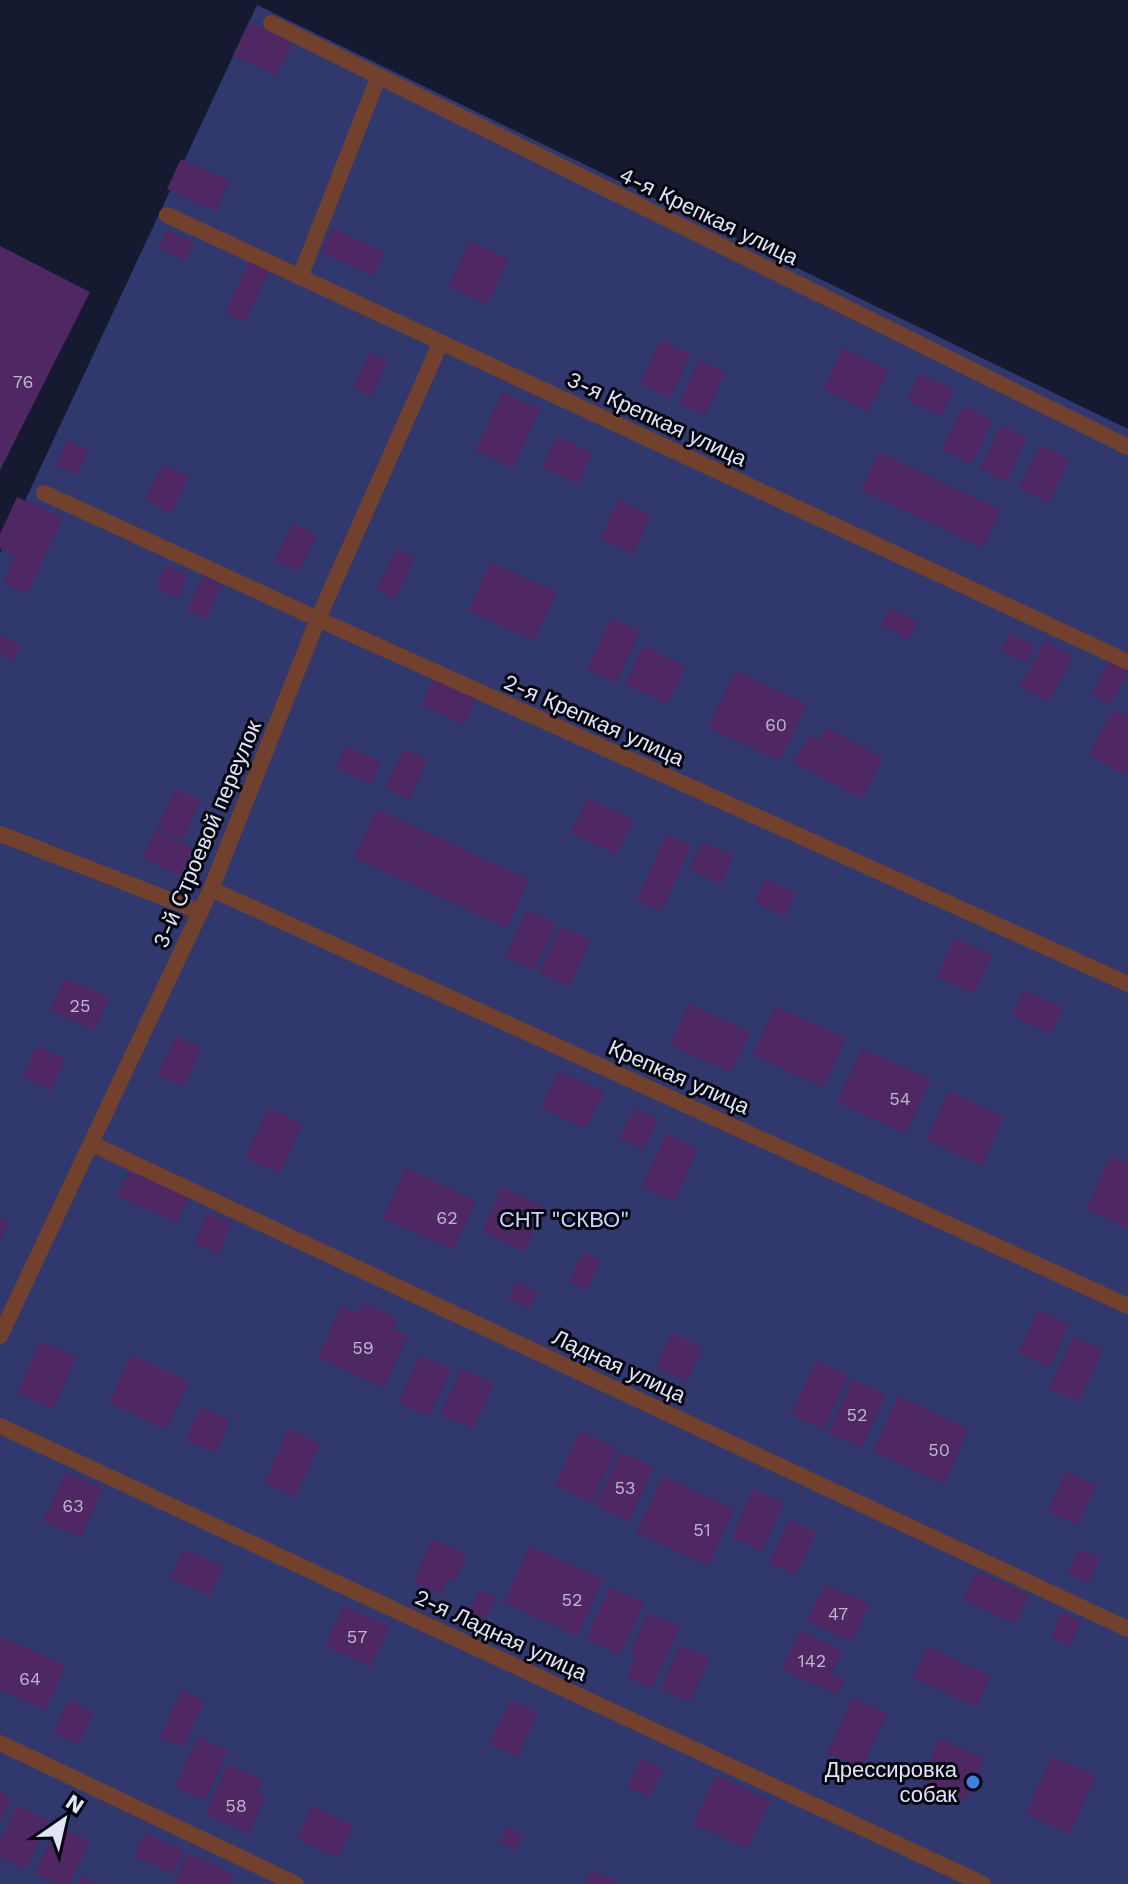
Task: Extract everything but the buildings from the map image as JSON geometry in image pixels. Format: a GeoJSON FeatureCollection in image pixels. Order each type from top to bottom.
{"type":"FeatureCollection","features":[{"type":"Feature","properties":{"kind":"lane","name":"4-я Крепкая улица"},"geometry":{"type":"LineString","coordinates":[[271,23],[1128,447]]}},
{"type":"Feature","properties":{"kind":"lane"},"geometry":{"type":"LineString","coordinates":[[300,277],[378,78]]}},
{"type":"Feature","properties":{"kind":"lane","name":"3-я Крепкая улица"},"geometry":{"type":"LineString","coordinates":[[167,215],[1128,662]]}},
{"type":"Feature","properties":{"kind":"lane","name":"3-й Строевой переулок"},"geometry":{"type":"LineString","coordinates":[[0,1336],[201,912],[318,619],[441,342]]}},
{"type":"Feature","properties":{"kind":"lane","name":"2-я Крепкая улица"},"geometry":{"type":"LineString","coordinates":[[44,493],[1128,984]]}},
{"type":"Feature","properties":{"kind":"lane"},"geometry":{"type":"LineString","coordinates":[[0,834],[201,912]]}},
{"type":"Feature","properties":{"kind":"lane","name":"Крепкая улица"},"geometry":{"type":"LineString","coordinates":[[211,889],[1128,1306]]}},
{"type":"Feature","properties":{"kind":"lane","name":"Ладная улица"},"geometry":{"type":"LineString","coordinates":[[92,1144],[1128,1629]]}},
{"type":"Feature","properties":{"kind":"lane","name":"2-я Ладная улица"},"geometry":{"type":"LineString","coordinates":[[0,1426],[983,1884]]}},
{"type":"Feature","properties":{"kind":"lane"},"geometry":{"type":"LineString","coordinates":[[0,1743],[296,1884]]}},
{"type":"Feature","properties":{"kind":"green space","name":"СНТ \"СКВО\""},"geometry":{"type":"Polygon","coordinates":[[[257,5],[1128,429],[1128,1884],[0,1884],[0,554],[257,5]]]}},
{"type":"Feature","properties":{"kind":"place","name":"Дрессировка собак"},"geometry":{"type":"Point","coordinates":[973,1782]}}]}
